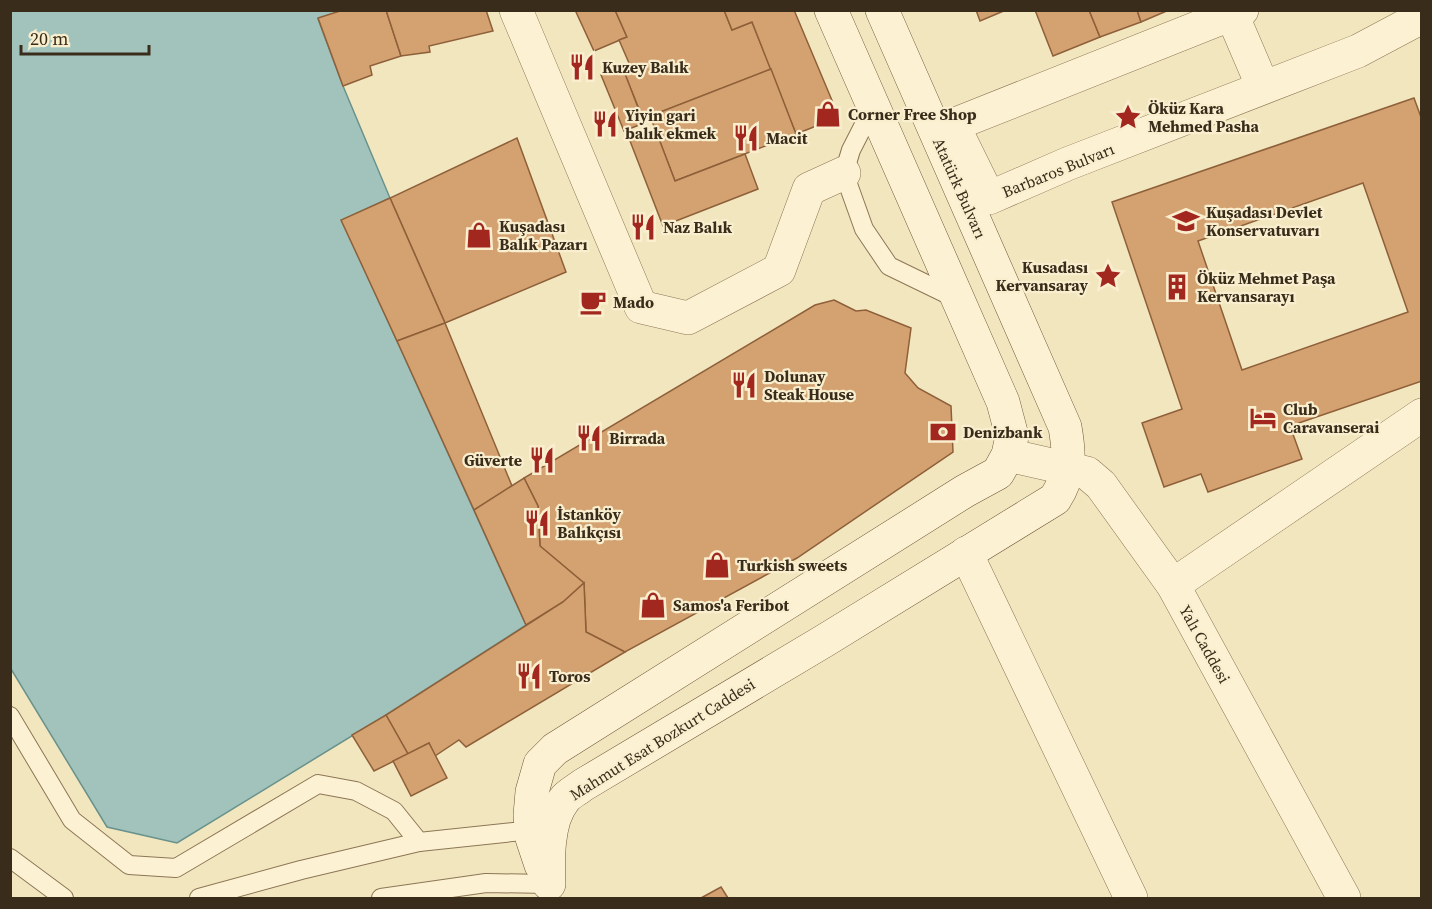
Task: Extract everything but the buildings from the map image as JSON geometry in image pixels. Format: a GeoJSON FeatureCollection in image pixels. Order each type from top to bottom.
{"type":"FeatureCollection","features":[{"type":"Feature","properties":{"kind":"street"},"geometry":{"type":"LineString","coordinates":[[516,10],[641,307],[688,318],[779,270],[809,189],[844,173]]}},
{"type":"Feature","properties":{"kind":"street"},"geometry":{"type":"LineString","coordinates":[[554,891],[539,860],[532,838],[530,815],[532,792],[540,764],[555,748],[964,491],[998,473],[1008,455],[1012,436],[1003,402],[831,10]]}},
{"type":"Feature","properties":{"kind":"street","name":"Atatürk Bulvarı"},"geometry":{"type":"LineString","coordinates":[[882,10],[1065,427],[1069,453],[1068,467]]}},
{"type":"Feature","properties":{"kind":"street"},"geometry":{"type":"LineString","coordinates":[[1234,12],[1263,87]]}},
{"type":"Feature","properties":{"kind":"street","name":"Barbaros Bulvarı"},"geometry":{"type":"LineString","coordinates":[[1234,12],[953,125],[989,198],[1067,164],[1358,51],[1422,17]]}},
{"type":"Feature","properties":{"kind":"street"},"geometry":{"type":"LineString","coordinates":[[1173,585],[1422,415]]}},
{"type":"Feature","properties":{"kind":"street","name":"Yalı Caddesi"},"geometry":{"type":"LineString","coordinates":[[1008,455],[1087,473],[1101,485],[1173,585],[1344,898]]}},
{"type":"Feature","properties":{"kind":"street","name":"Mahmut Esat Bozkurt Caddesi"},"geometry":{"type":"LineString","coordinates":[[554,891],[549,839],[563,800],[582,785],[824,641],[1055,499],[1064,485],[1068,467]]}},
{"type":"Feature","properties":{"kind":"street"},"geometry":{"type":"LineString","coordinates":[[966,554],[1127,898]]}},
{"type":"Feature","properties":{"kind":"lane"},"geometry":{"type":"LineString","coordinates":[[873,107],[851,150],[844,173],[864,229],[889,266],[957,299]]}},
{"type":"Feature","properties":{"kind":"lane"},"geometry":{"type":"LineString","coordinates":[[10,716],[72,819],[129,865],[176,868],[318,784],[356,791],[394,811],[419,842]]}},
{"type":"Feature","properties":{"kind":"lane"},"geometry":{"type":"LineString","coordinates":[[199,898],[301,870],[419,842],[532,830]]}},
{"type":"Feature","properties":{"kind":"lane"},"geometry":{"type":"LineString","coordinates":[[10,858],[64,898]]}},
{"type":"Feature","properties":{"kind":"lane"},"geometry":{"type":"LineString","coordinates":[[381,898],[486,883],[554,891]]}},
{"type":"Feature","properties":{"kind":"water"},"geometry":{"type":"Polygon","coordinates":[[[11,11],[343,11],[318,19],[343,86],[390,198],[342,220],[526,625],[386,715],[177,843],[107,827],[11,669],[11,11]]]}},
{"type":"Feature","properties":{"kind":"place","name":"Kuzey Balık"},"geometry":{"type":"Point","coordinates":[582,67]}},
{"type":"Feature","properties":{"kind":"place","name":"Corner Free Shop"},"geometry":{"type":"Point","coordinates":[828,114]}},
{"type":"Feature","properties":{"kind":"place","name":"Öküz Kara Mehmed Pasha"},"geometry":{"type":"Point","coordinates":[1128,117]}},
{"type":"Feature","properties":{"kind":"place","name":"Yiyin gari balık ekmek"},"geometry":{"type":"Point","coordinates":[605,124]}},
{"type":"Feature","properties":{"kind":"place","name":"Macit"},"geometry":{"type":"Point","coordinates":[746,138]}},
{"type":"Feature","properties":{"kind":"place","name":"Kuşadası Devlet Konservatuvarı"},"geometry":{"type":"Point","coordinates":[1186,221]}},
{"type":"Feature","properties":{"kind":"place","name":"Naz Balık"},"geometry":{"type":"Point","coordinates":[643,227]}},
{"type":"Feature","properties":{"kind":"place","name":"Kuşadası Balık Pazarı"},"geometry":{"type":"Point","coordinates":[479,235]}},
{"type":"Feature","properties":{"kind":"place","name":"Kusadası Kervansaray"},"geometry":{"type":"Point","coordinates":[1108,276]}},
{"type":"Feature","properties":{"kind":"place","name":"Öküz Mehmet Paşa Kervansarayı"},"geometry":{"type":"Point","coordinates":[1177,287]}},
{"type":"Feature","properties":{"kind":"place","name":"Mado"},"geometry":{"type":"Point","coordinates":[593,302]}},
{"type":"Feature","properties":{"kind":"place","name":"Dolunay Steak House"},"geometry":{"type":"Point","coordinates":[744,385]}},
{"type":"Feature","properties":{"kind":"place","name":"Club Caravanserai"},"geometry":{"type":"Point","coordinates":[1263,418]}},
{"type":"Feature","properties":{"kind":"place","name":"Denizbank"},"geometry":{"type":"Point","coordinates":[943,432]}},
{"type":"Feature","properties":{"kind":"place","name":"Birrada"},"geometry":{"type":"Point","coordinates":[589,438]}},
{"type":"Feature","properties":{"kind":"place","name":"Güverte"},"geometry":{"type":"Point","coordinates":[542,460]}},
{"type":"Feature","properties":{"kind":"place","name":"İstanköy Balıkçısı"},"geometry":{"type":"Point","coordinates":[537,523]}},
{"type":"Feature","properties":{"kind":"place","name":"Turkish sweets"},"geometry":{"type":"Point","coordinates":[717,565]}},
{"type":"Feature","properties":{"kind":"place","name":"Samos'a Feribot"},"geometry":{"type":"Point","coordinates":[653,605]}},
{"type":"Feature","properties":{"kind":"place","name":"Toros"},"geometry":{"type":"Point","coordinates":[529,676]}}]}
